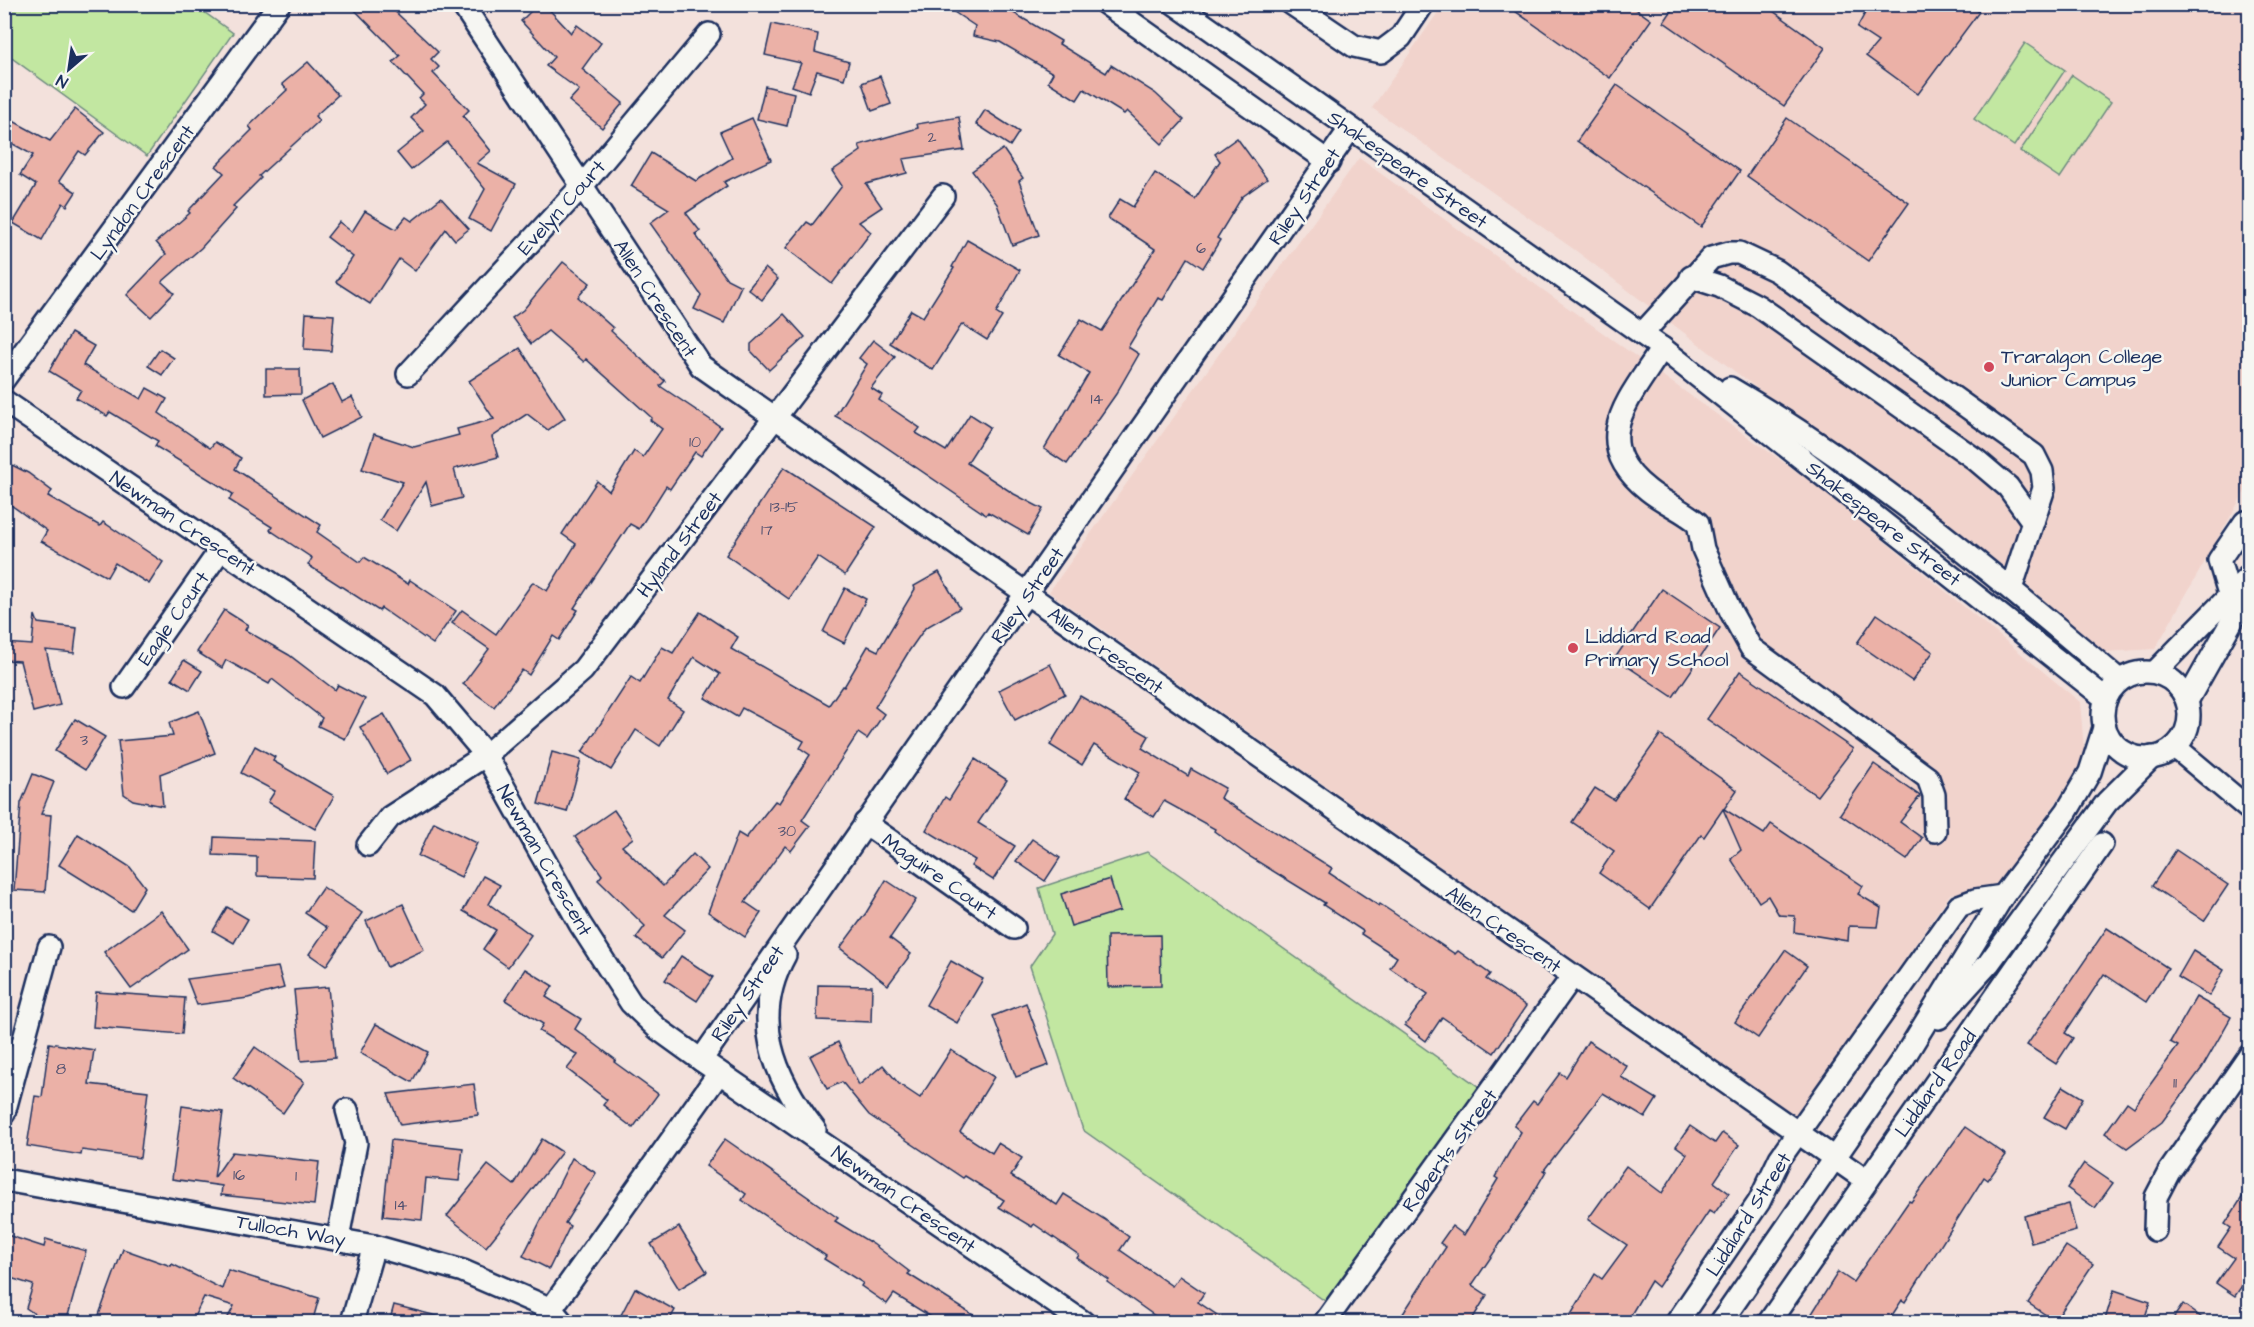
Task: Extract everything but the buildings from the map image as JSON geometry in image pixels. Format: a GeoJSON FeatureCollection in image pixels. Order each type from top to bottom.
{"type":"FeatureCollection","features":[{"type":"Feature","properties":{"kind":"street","name":"Lyndon Crescent"},"geometry":{"type":"LineString","coordinates":[[4,379],[279,4]]}},
{"type":"Feature","properties":{"kind":"street","name":"Allen Crescent"},"geometry":{"type":"LineString","coordinates":[[462,4],[701,366],[1798,1135],[1867,1181]]}},
{"type":"Feature","properties":{"kind":"street","name":"Shakespeare Street"},"geometry":{"type":"LineString","coordinates":[[1106,4],[1329,162]]}},
{"type":"Feature","properties":{"kind":"street","name":"Shakespeare Street"},"geometry":{"type":"LineString","coordinates":[[1175,4],[1662,348],[2105,698]]}},
{"type":"Feature","properties":{"kind":"street"},"geometry":{"type":"LineString","coordinates":[[1292,4],[1354,46],[1381,51],[1401,38],[1423,4]]}},
{"type":"Feature","properties":{"kind":"street","name":"Evelyn Court"},"geometry":{"type":"LineString","coordinates":[[408,374],[582,186],[709,34]]}},
{"type":"Feature","properties":{"kind":"street","name":"Riley Street"},"geometry":{"type":"LineString","coordinates":[[701,1060],[1350,129]]}},
{"type":"Feature","properties":{"kind":"street","name":"Hyland Street"},"geometry":{"type":"LineString","coordinates":[[368,845],[390,817],[486,755],[583,670],[943,196]]}},
{"type":"Feature","properties":{"kind":"street"},"geometry":{"type":"LineString","coordinates":[[1642,334],[1703,263],[1719,254],[1739,253],[1776,271],[2027,448],[2039,463],[2044,488],[2011,590]]}},
{"type":"Feature","properties":{"kind":"street"},"geometry":{"type":"LineString","coordinates":[[1691,277],[1719,285],[1758,306],[1975,459],[2008,487],[2033,522]]}},
{"type":"Feature","properties":{"kind":"street","name":"Shakespeare Street"},"geometry":{"type":"LineString","coordinates":[[1662,348],[1791,423],[1855,469],[2011,590],[2119,680]]}},
{"type":"Feature","properties":{"kind":"street"},"geometry":{"type":"LineString","coordinates":[[1662,348],[1622,413],[1614,438],[1622,463],[1648,490],[1698,524],[1703,549],[1731,612],[1751,648],[1928,778],[1934,795],[1935,831]]}},
{"type":"Feature","properties":{"kind":"street","name":"Newman Crescent"},"geometry":{"type":"LineString","coordinates":[[4,401],[435,695],[486,755],[580,924],[631,1004],[658,1029],[719,1073],[1083,1323]]}},
{"type":"Feature","properties":{"kind":"street"},"geometry":{"type":"LineString","coordinates":[[2240,592],[2219,560],[2248,521]]}},
{"type":"Feature","properties":{"kind":"street","name":"Eagle Court"},"geometry":{"type":"LineString","coordinates":[[124,687],[221,549]]}},
{"type":"Feature","properties":{"kind":"street"},"geometry":{"type":"LineString","coordinates":[[2187,701],[2234,616],[2240,592],[2250,574]]}},
{"type":"Feature","properties":{"kind":"street"},"geometry":{"type":"LineString","coordinates":[[2155,672],[2240,592]]}},
{"type":"Feature","properties":{"kind":"street"},"geometry":{"type":"LineString","coordinates":[[2140,671],[2155,672],[2170,680],[2187,701],[2189,715],[2187,729],[2175,747],[2152,758],[2137,757],[2121,750],[2110,740],[2104,728],[2102,713],[2105,698],[2119,680],[2140,671]]}},
{"type":"Feature","properties":{"kind":"street","name":"Liddiard Road"},"geometry":{"type":"LineString","coordinates":[[1720,1323],[1905,1056],[2003,897],[2067,811],[2090,772],[2104,728]]}},
{"type":"Feature","properties":{"kind":"street"},"geometry":{"type":"LineString","coordinates":[[2175,747],[2250,810]]}},
{"type":"Feature","properties":{"kind":"street","name":"Liddiard Road"},"geometry":{"type":"LineString","coordinates":[[1905,1056],[1989,963],[2108,802],[2152,758]]}},
{"type":"Feature","properties":{"kind":"street","name":"Maguire Court"},"geometry":{"type":"LineString","coordinates":[[865,823],[1014,928]]}},
{"type":"Feature","properties":{"kind":"street","name":"Liddiard Road"},"geometry":{"type":"LineString","coordinates":[[1768,1323],[2102,844]]}},
{"type":"Feature","properties":{"kind":"street"},"geometry":{"type":"LineString","coordinates":[[820,888],[776,970],[767,1008],[769,1041],[778,1072],[797,1107],[829,1147]]}},
{"type":"Feature","properties":{"kind":"street"},"geometry":{"type":"LineString","coordinates":[[1798,1135],[1959,906],[1975,900],[2003,897]]}},
{"type":"Feature","properties":{"kind":"street"},"geometry":{"type":"LineString","coordinates":[[4,1113],[50,947]]}},
{"type":"Feature","properties":{"kind":"street","name":"Roberts Street"},"geometry":{"type":"LineString","coordinates":[[1325,1323],[1572,977]]}},
{"type":"Feature","properties":{"kind":"street"},"geometry":{"type":"LineString","coordinates":[[2155,1230],[2156,1197],[2169,1172],[2250,1055]]}},
{"type":"Feature","properties":{"kind":"street","name":"Riley Street"},"geometry":{"type":"LineString","coordinates":[[557,1316],[719,1073]]}},
{"type":"Feature","properties":{"kind":"street"},"geometry":{"type":"LineString","coordinates":[[338,1238],[356,1143],[347,1110]]}},
{"type":"Feature","properties":{"kind":"street","name":"Liddiard Street"},"geometry":{"type":"LineString","coordinates":[[1677,1323],[1760,1202],[1780,1158],[1798,1135]]}},
{"type":"Feature","properties":{"kind":"street","name":"Tulloch Way"},"geometry":{"type":"LineString","coordinates":[[4,1180],[374,1246],[463,1270],[557,1316]]}},
{"type":"Feature","properties":{"kind":"street"},"geometry":{"type":"LineString","coordinates":[[352,1323],[374,1246]]}},
{"type":"Feature","properties":{"kind":"shaded area","name":"Traralgon College Junior Campus"},"geometry":{"type":"Polygon","coordinates":[[[1443,5],[2249,5],[2249,484],[2155,649],[2104,652],[1575,250],[1372,108],[1443,5]]]}},
{"type":"Feature","properties":{"kind":"shaded area","name":"Liddiard Road Primary School"},"geometry":{"type":"Polygon","coordinates":[[[1359,158],[1821,489],[2080,702],[2085,761],[1997,887],[1950,894],[1796,1116],[1049,592],[1359,158]]]}},
{"type":"Feature","properties":{"kind":"green space"},"geometry":{"type":"Polygon","coordinates":[[[5,4],[194,5],[233,33],[147,156],[5,53],[5,4]]]}},
{"type":"Feature","properties":{"kind":"green space"},"geometry":{"type":"Polygon","coordinates":[[[2025,43],[2065,70],[2014,146],[1974,119],[2025,43]]]}},
{"type":"Feature","properties":{"kind":"green space"},"geometry":{"type":"Polygon","coordinates":[[[2072,75],[2111,102],[2060,178],[2020,151],[2072,75]]]}},
{"type":"Feature","properties":{"kind":"green space"},"geometry":{"type":"Polygon","coordinates":[[[1147,852],[1479,1087],[1325,1301],[1083,1130],[1030,966],[1052,934],[1039,888],[1147,852]]]}},
{"type":"Feature","properties":{"kind":"place","name":"Traralgon College Junior Campus"},"geometry":{"type":"Point","coordinates":[1989,367]}},
{"type":"Feature","properties":{"kind":"place","name":"Liddiard Road Primary School"},"geometry":{"type":"Point","coordinates":[1573,648]}}]}
